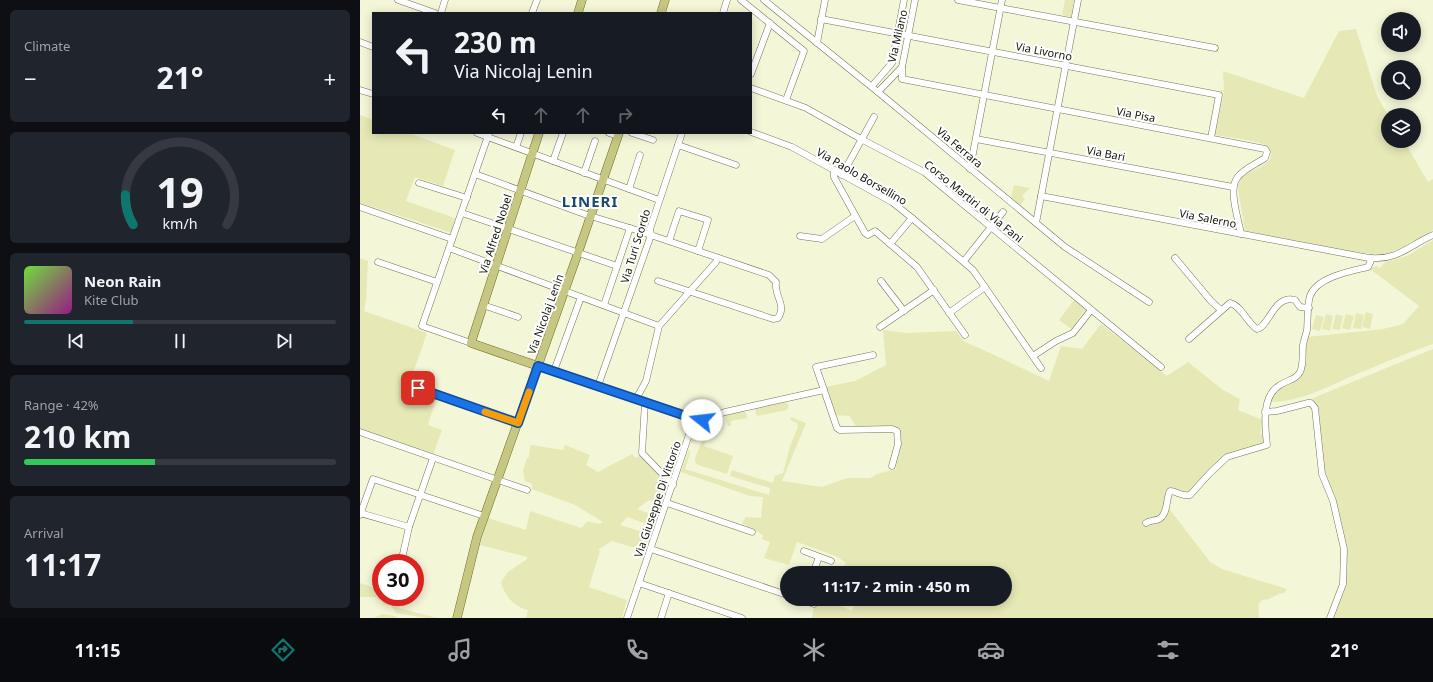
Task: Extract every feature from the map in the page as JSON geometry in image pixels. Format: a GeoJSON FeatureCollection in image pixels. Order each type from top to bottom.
{"type":"FeatureCollection","features":[{"type":"Feature","properties":{"kind":"main road"},"geometry":{"type":"LineString","coordinates":[[578,12],[582,0]]}},
{"type":"Feature","properties":{"kind":"main road"},"geometry":{"type":"LineString","coordinates":[[661,12],[665,0]]}},
{"type":"Feature","properties":{"kind":"main road","name":"Via Alfred Nobel"},"geometry":{"type":"LineString","coordinates":[[471,342],[539,134]]}},
{"type":"Feature","properties":{"kind":"main road","name":"Via Nicolaj Lenin"},"geometry":{"type":"LineString","coordinates":[[457,618],[476,537],[565,291],[619,135]]}},
{"type":"Feature","properties":{"kind":"main road"},"geometry":{"type":"LineString","coordinates":[[471,342],[538,366]]}},
{"type":"Feature","properties":{"kind":"street"},"geometry":{"type":"LineString","coordinates":[[398,0],[432,12]]}},
{"type":"Feature","properties":{"kind":"street"},"geometry":{"type":"LineString","coordinates":[[441,12],[445,0]]}},
{"type":"Feature","properties":{"kind":"street"},"geometry":{"type":"LineString","coordinates":[[534,12],[537,0]]}},
{"type":"Feature","properties":{"kind":"street"},"geometry":{"type":"LineString","coordinates":[[723,12],[727,0]]}},
{"type":"Feature","properties":{"kind":"street"},"geometry":{"type":"LineString","coordinates":[[741,0],[804,51],[786,100]]}},
{"type":"Feature","properties":{"kind":"street","name":"Via Ferrara"},"geometry":{"type":"LineString","coordinates":[[764,0],[872,86],[1065,247],[1149,302]]}},
{"type":"Feature","properties":{"kind":"street"},"geometry":{"type":"LineString","coordinates":[[817,43],[825,0]]}},
{"type":"Feature","properties":{"kind":"street","name":"Via Milano"},"geometry":{"type":"LineString","coordinates":[[872,86],[892,63],[904,0]]}},
{"type":"Feature","properties":{"kind":"street","name":"Via Milano"},"geometry":{"type":"LineString","coordinates":[[878,92],[902,67],[915,0]]}},
{"type":"Feature","properties":{"kind":"street"},"geometry":{"type":"LineString","coordinates":[[958,0],[1215,48]]}},
{"type":"Feature","properties":{"kind":"street"},"geometry":{"type":"LineString","coordinates":[[970,169],[1002,0]]}},
{"type":"Feature","properties":{"kind":"street"},"geometry":{"type":"LineString","coordinates":[[1036,223],[1078,0]]}},
{"type":"Feature","properties":{"kind":"street","name":"Via Livorno"},"geometry":{"type":"LineString","coordinates":[[821,18],[1219,95],[1211,138]]}},
{"type":"Feature","properties":{"kind":"street"},"geometry":{"type":"LineString","coordinates":[[752,71],[770,23]]}},
{"type":"Feature","properties":{"kind":"street"},"geometry":{"type":"LineString","coordinates":[[360,42],[372,47]]}},
{"type":"Feature","properties":{"kind":"street","name":"Via Pisa"},"geometry":{"type":"LineString","coordinates":[[902,67],[902,79],[1265,149],[1267,152],[1266,158],[1237,178],[1233,187]]}},
{"type":"Feature","properties":{"kind":"street","name":"Corso Martiri di Via Fani"},"geometry":{"type":"LineString","coordinates":[[752,88],[806,108],[924,172],[1161,367]]}},
{"type":"Feature","properties":{"kind":"street"},"geometry":{"type":"LineString","coordinates":[[360,90],[372,94]]}},
{"type":"Feature","properties":{"kind":"street"},"geometry":{"type":"LineString","coordinates":[[842,175],[874,116]]}},
{"type":"Feature","properties":{"kind":"street","name":"Via Paolo Borsellino"},"geometry":{"type":"LineString","coordinates":[[752,132],[792,147],[892,202],[912,218],[973,270],[1041,368]]}},
{"type":"Feature","properties":{"kind":"street"},"geometry":{"type":"LineString","coordinates":[[516,147],[521,134]]}},
{"type":"Feature","properties":{"kind":"street"},"geometry":{"type":"LineString","coordinates":[[553,161],[563,134]]}},
{"type":"Feature","properties":{"kind":"street"},"geometry":{"type":"LineString","coordinates":[[635,134],[653,140]]}},
{"type":"Feature","properties":{"kind":"street","name":"Via Turi Scordo"},"geometry":{"type":"LineString","coordinates":[[598,386],[651,235],[650,229],[682,134]]}},
{"type":"Feature","properties":{"kind":"street"},"geometry":{"type":"LineString","coordinates":[[471,342],[422,326],[489,135],[533,154],[659,200]]}},
{"type":"Feature","properties":{"kind":"street","name":"Via Bari"},"geometry":{"type":"LineString","coordinates":[[976,139],[1233,187]]}},
{"type":"Feature","properties":{"kind":"street"},"geometry":{"type":"LineString","coordinates":[[584,173],[595,141]]}},
{"type":"Feature","properties":{"kind":"street"},"geometry":{"type":"LineString","coordinates":[[678,145],[736,165]]}},
{"type":"Feature","properties":{"kind":"street"},"geometry":{"type":"LineString","coordinates":[[629,189],[640,155]]}},
{"type":"Feature","properties":{"kind":"street"},"geometry":{"type":"LineString","coordinates":[[834,170],[834,177],[865,234],[868,235],[875,231],[917,267],[965,335]]}},
{"type":"Feature","properties":{"kind":"street"},"geometry":{"type":"LineString","coordinates":[[475,174],[591,215],[770,275],[776,282],[775,288],[782,308],[778,318],[773,319],[658,281]]}},
{"type":"Feature","properties":{"kind":"street"},"geometry":{"type":"LineString","coordinates":[[419,183],[467,198]]}},
{"type":"Feature","properties":{"kind":"street"},"geometry":{"type":"LineString","coordinates":[[1233,187],[1241,234]]}},
{"type":"Feature","properties":{"kind":"street","name":"Via Salerno"},"geometry":{"type":"LineString","coordinates":[[1041,196],[1372,258],[1392,256],[1405,251],[1433,235]]}},
{"type":"Feature","properties":{"kind":"street"},"geometry":{"type":"LineString","coordinates":[[360,207],[452,239]]}},
{"type":"Feature","properties":{"kind":"street"},"geometry":{"type":"LineString","coordinates":[[669,241],[679,211],[708,220],[698,251]]}},
{"type":"Feature","properties":{"kind":"street"},"geometry":{"type":"LineString","coordinates":[[964,261],[1003,212]]}},
{"type":"Feature","properties":{"kind":"street"},"geometry":{"type":"LineString","coordinates":[[462,213],[617,266]]}},
{"type":"Feature","properties":{"kind":"street"},"geometry":{"type":"LineString","coordinates":[[800,236],[822,239],[855,216]]}},
{"type":"Feature","properties":{"kind":"street"},"geometry":{"type":"LineString","coordinates":[[890,244],[912,218]]}},
{"type":"Feature","properties":{"kind":"street"},"geometry":{"type":"LineString","coordinates":[[604,306],[630,228]]}},
{"type":"Feature","properties":{"kind":"street"},"geometry":{"type":"LineString","coordinates":[[449,248],[659,326]]}},
{"type":"Feature","properties":{"kind":"street"},"geometry":{"type":"LineString","coordinates":[[636,399],[646,381],[659,326],[718,258]]}},
{"type":"Feature","properties":{"kind":"street"},"geometry":{"type":"LineString","coordinates":[[1175,258],[1211,301],[1221,310]]}},
{"type":"Feature","properties":{"kind":"street"},"geometry":{"type":"LineString","coordinates":[[1146,523],[1162,517],[1170,491],[1186,496],[1190,495],[1227,457],[1267,445],[1265,412],[1269,400],[1277,387],[1295,378],[1301,371],[1310,297],[1320,284],[1342,273],[1368,267],[1372,258]]}},
{"type":"Feature","properties":{"kind":"street"},"geometry":{"type":"LineString","coordinates":[[378,262],[437,282]]}},
{"type":"Feature","properties":{"kind":"street"},"geometry":{"type":"LineString","coordinates":[[881,281],[904,311]]}},
{"type":"Feature","properties":{"kind":"street"},"geometry":{"type":"LineString","coordinates":[[949,313],[985,287]]}},
{"type":"Feature","properties":{"kind":"street"},"geometry":{"type":"LineString","coordinates":[[880,327],[934,290]]}},
{"type":"Feature","properties":{"kind":"street"},"geometry":{"type":"LineString","coordinates":[[554,372],[580,297]]}},
{"type":"Feature","properties":{"kind":"street"},"geometry":{"type":"LineString","coordinates":[[1189,339],[1230,303],[1236,305],[1247,320],[1258,329],[1264,326],[1275,308],[1288,299],[1295,300],[1300,307],[1309,308]]}},
{"type":"Feature","properties":{"kind":"street"},"geometry":{"type":"LineString","coordinates":[[484,305],[518,317]]}},
{"type":"Feature","properties":{"kind":"street"},"geometry":{"type":"LineString","coordinates":[[1033,356],[1056,341],[1073,333],[1091,310]]}},
{"type":"Feature","properties":{"kind":"street"},"geometry":{"type":"LineString","coordinates":[[873,355],[816,367],[840,430],[892,429],[897,431],[898,444],[892,466]]}},
{"type":"Feature","properties":{"kind":"street"},"geometry":{"type":"LineString","coordinates":[[538,366],[694,420],[702,420],[725,412],[824,390]]}},
{"type":"Feature","properties":{"kind":"street"},"geometry":{"type":"LineString","coordinates":[[413,387],[518,423]]}},
{"type":"Feature","properties":{"kind":"street"},"geometry":{"type":"LineString","coordinates":[[645,402],[642,453],[673,485]]}},
{"type":"Feature","properties":{"kind":"street"},"geometry":{"type":"LineString","coordinates":[[1265,412],[1277,411],[1308,403],[1311,403],[1315,408],[1322,474],[1334,501],[1344,549],[1343,584],[1330,618]]}},
{"type":"Feature","properties":{"kind":"street","name":"Via Giuseppe Di Vittorio"},"geometry":{"type":"LineString","coordinates":[[627,618],[694,420]]}},
{"type":"Feature","properties":{"kind":"street"},"geometry":{"type":"LineString","coordinates":[[360,432],[527,490]]}},
{"type":"Feature","properties":{"kind":"street"},"geometry":{"type":"LineString","coordinates":[[403,554],[409,527],[433,458]]}},
{"type":"Feature","properties":{"kind":"street"},"geometry":{"type":"LineString","coordinates":[[409,527],[360,514],[373,479],[484,516]]}},
{"type":"Feature","properties":{"kind":"street"},"geometry":{"type":"LineString","coordinates":[[667,503],[752,532]]}},
{"type":"Feature","properties":{"kind":"street"},"geometry":{"type":"LineString","coordinates":[[651,549],[780,593]]}},
{"type":"Feature","properties":{"kind":"street"},"geometry":{"type":"LineString","coordinates":[[804,551],[832,561]]}},
{"type":"Feature","properties":{"kind":"street"},"geometry":{"type":"LineString","coordinates":[[816,566],[819,557]]}},
{"type":"Feature","properties":{"kind":"street"},"geometry":{"type":"LineString","coordinates":[[639,582],[742,618]]}},
{"type":"Feature","properties":{"kind":"street"},"geometry":{"type":"LineString","coordinates":[[661,618],[669,593]]}},
{"type":"Feature","properties":{"kind":"green space"},"geometry":{"type":"Polygon","coordinates":[[[1065,0],[1074,0],[1071,17],[1062,15],[1065,0]]]}},
{"type":"Feature","properties":{"kind":"green space"},"geometry":{"type":"Polygon","coordinates":[[[1356,29],[1377,96],[1384,108],[1381,108],[1381,148],[1408,148],[1428,182],[1433,179],[1433,230],[1405,247],[1382,255],[1356,252],[1245,231],[1238,189],[1239,183],[1245,174],[1265,164],[1271,157],[1271,153],[1270,150],[1263,144],[1257,142],[1215,135],[1224,92],[1219,90],[1224,90],[1223,71],[1304,98],[1339,31],[1356,29]]]}},
{"type":"Feature","properties":{"kind":"green space"},"geometry":{"type":"Polygon","coordinates":[[[360,115],[372,120],[372,134],[412,134],[455,150],[443,186],[415,177],[406,201],[455,218],[451,233],[360,203],[360,115]]]}},
{"type":"Feature","properties":{"kind":"green space"},"geometry":{"type":"Polygon","coordinates":[[[1014,185],[1030,188],[1022,196],[1025,199],[1020,205],[1011,197],[1014,185]]]}},
{"type":"Feature","properties":{"kind":"green space"},"geometry":{"type":"Polygon","coordinates":[[[1433,240],[1433,344],[1390,360],[1310,394],[1290,400],[1270,402],[1279,387],[1297,378],[1307,337],[1383,329],[1403,324],[1419,306],[1370,269],[1376,266],[1380,268],[1385,262],[1407,256],[1433,240]]]}},
{"type":"Feature","properties":{"kind":"green space"},"geometry":{"type":"Polygon","coordinates":[[[360,258],[368,261],[364,311],[427,333],[407,390],[436,399],[428,425],[442,430],[433,455],[360,429],[360,258]]]}},
{"type":"Feature","properties":{"kind":"green space"},"geometry":{"type":"Polygon","coordinates":[[[1074,300],[1086,309],[1071,329],[1059,320],[1074,300]]]}},
{"type":"Feature","properties":{"kind":"green space"},"geometry":{"type":"Polygon","coordinates":[[[1366,312],[1373,314],[1370,329],[1362,327],[1366,312]]]}},
{"type":"Feature","properties":{"kind":"green space"},"geometry":{"type":"Polygon","coordinates":[[[1356,313],[1364,315],[1361,329],[1353,328],[1356,313]]]}},
{"type":"Feature","properties":{"kind":"green space"},"geometry":{"type":"Polygon","coordinates":[[[1326,314],[1333,316],[1330,331],[1322,329],[1326,314]]]}},
{"type":"Feature","properties":{"kind":"green space"},"geometry":{"type":"Polygon","coordinates":[[[1336,314],[1343,316],[1340,330],[1332,329],[1336,314]]]}},
{"type":"Feature","properties":{"kind":"green space"},"geometry":{"type":"Polygon","coordinates":[[[1346,314],[1354,316],[1350,330],[1342,328],[1346,314]]]}},
{"type":"Feature","properties":{"kind":"green space"},"geometry":{"type":"Polygon","coordinates":[[[1316,315],[1324,317],[1320,331],[1312,329],[1316,315]]]}},
{"type":"Feature","properties":{"kind":"green space"},"geometry":{"type":"Polygon","coordinates":[[[1101,324],[1167,376],[1188,362],[1223,390],[1240,399],[1238,410],[1263,420],[1260,434],[1264,436],[1265,442],[1260,446],[1226,456],[1189,493],[1186,494],[1173,489],[1161,515],[1156,518],[1154,517],[1143,521],[1142,524],[1144,526],[1160,521],[1165,517],[1168,507],[1210,562],[1222,569],[1287,589],[1284,593],[1259,603],[1259,618],[812,618],[815,606],[841,606],[852,611],[854,606],[1012,606],[1012,566],[844,566],[846,563],[838,557],[797,542],[789,565],[764,558],[770,542],[762,539],[763,535],[742,523],[746,517],[761,518],[763,497],[750,496],[681,472],[689,449],[690,454],[685,469],[769,495],[770,488],[730,476],[732,470],[773,483],[775,476],[783,473],[790,446],[798,427],[797,423],[790,420],[791,417],[806,423],[782,481],[822,487],[847,478],[870,478],[877,474],[896,469],[900,434],[891,426],[856,426],[849,416],[834,415],[825,387],[855,381],[886,365],[883,330],[906,333],[956,331],[963,341],[1049,381],[1061,346],[1082,349],[1101,324]]]}},
{"type":"Feature","properties":{"kind":"green space"},"geometry":{"type":"Polygon","coordinates":[[[1433,349],[1433,618],[1332,618],[1345,582],[1346,548],[1334,493],[1325,478],[1319,417],[1313,398],[1433,349]]]}},
{"type":"Feature","properties":{"kind":"green space"},"geometry":{"type":"Polygon","coordinates":[[[786,402],[789,406],[787,410],[757,416],[755,411],[757,407],[786,402]]]}},
{"type":"Feature","properties":{"kind":"green space"},"geometry":{"type":"Polygon","coordinates":[[[743,411],[746,413],[747,418],[731,421],[731,426],[728,426],[725,417],[726,415],[743,411]]]}},
{"type":"Feature","properties":{"kind":"green space"},"geometry":{"type":"Polygon","coordinates":[[[707,423],[702,434],[691,444],[695,429],[707,423]]]}},
{"type":"Feature","properties":{"kind":"green space"},"geometry":{"type":"Polygon","coordinates":[[[707,429],[710,429],[704,446],[733,456],[727,474],[698,465],[695,462],[695,458],[707,429]]]}},
{"type":"Feature","properties":{"kind":"green space"},"geometry":{"type":"Polygon","coordinates":[[[531,445],[563,450],[565,445],[590,455],[586,465],[598,472],[632,454],[636,458],[641,455],[668,485],[661,504],[649,500],[637,509],[656,516],[652,526],[627,517],[620,525],[650,534],[645,551],[612,541],[598,550],[600,551],[589,587],[627,600],[622,618],[526,618],[528,610],[518,606],[510,600],[502,587],[501,582],[508,572],[527,559],[527,557],[480,545],[488,518],[526,530],[530,511],[581,528],[588,521],[599,524],[603,522],[575,505],[532,489],[532,484],[525,481],[523,470],[527,458],[529,457],[531,445]]]}},
{"type":"Feature","properties":{"kind":"green space"},"geometry":{"type":"Polygon","coordinates":[[[360,583],[372,587],[372,597],[360,597],[360,583]]]}},
{"type":"Feature","properties":{"kind":"green space"},"geometry":{"type":"Polygon","coordinates":[[[391,606],[399,606],[399,608],[437,618],[426,618],[396,613],[391,606]]]}},
{"type":"Feature","properties":{"kind":"green space"},"geometry":{"type":"Polygon","coordinates":[[[382,614],[394,616],[399,618],[374,618],[382,614]]]}},
{"type":"Feature","properties":{"kind":"slow traffic"},"geometry":{"type":"LineString","coordinates":[[485,412],[518,423],[529,392]]}},
{"type":"Feature","properties":{"kind":"district","name":"LINERI"},"geometry":{"type":"Point","coordinates":[590,201]}},
{"type":"Feature","properties":{"kind":"route"},"geometry":{"type":"LineString","coordinates":[[418,388],[518,423],[538,366],[694,420],[702,420]]}}]}
